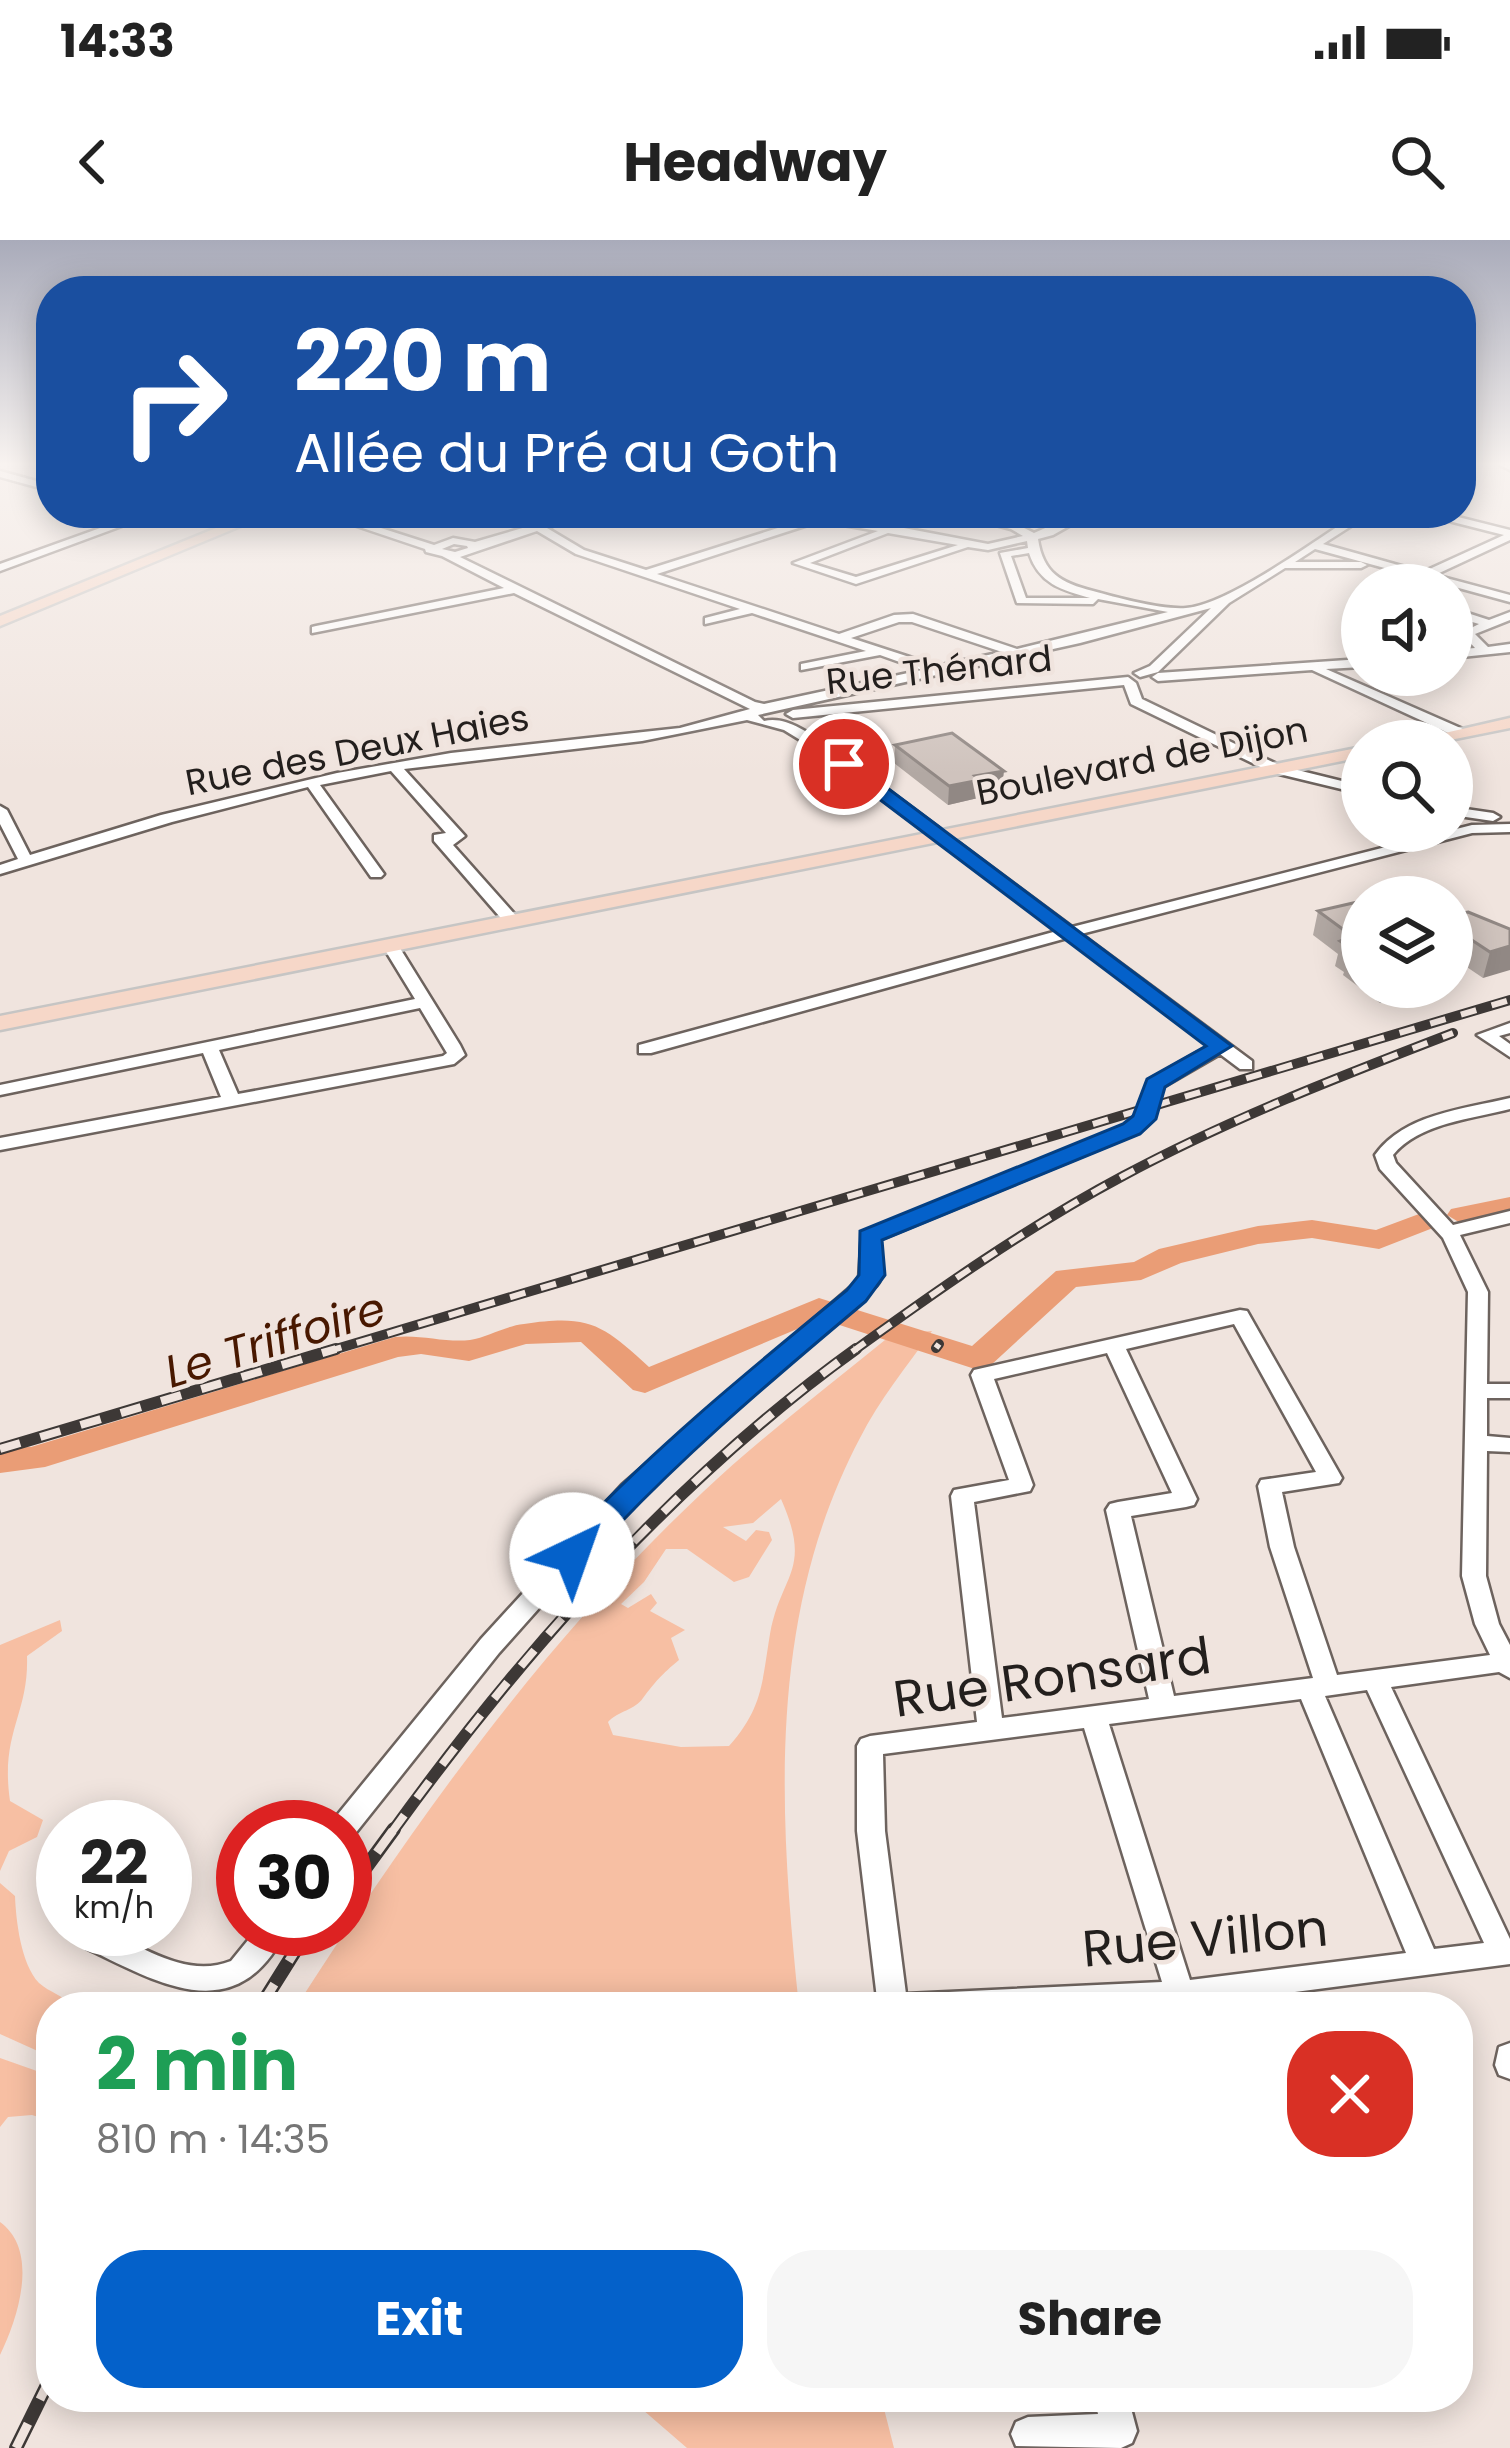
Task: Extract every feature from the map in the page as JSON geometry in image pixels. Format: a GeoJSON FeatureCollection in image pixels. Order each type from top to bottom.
{"type":"FeatureCollection","features":[{"type":"Feature","properties":{"kind":"main road"},"geometry":{"type":"LineString","coordinates":[[0,621],[130,568]]}},
{"type":"Feature","properties":{"kind":"main road"},"geometry":{"type":"LineString","coordinates":[[1473,731],[1509,724]]}},
{"type":"Feature","properties":{"kind":"main road","name":"Boulevard de Dijon"},"geometry":{"type":"LineString","coordinates":[[0,1023],[1341,756]]}},
{"type":"Feature","properties":{"kind":"street"},"geometry":{"type":"LineString","coordinates":[[489,568],[516,589],[772,714],[1246,1065]]}},
{"type":"Feature","properties":{"kind":"street"},"geometry":{"type":"LineString","coordinates":[[635,568],[939,671]]}},
{"type":"Feature","properties":{"kind":"street"},"geometry":{"type":"LineString","coordinates":[[648,572],[662,568]]}},
{"type":"Feature","properties":{"kind":"street"},"geometry":{"type":"LineString","coordinates":[[815,568],[856,581],[898,568]]}},
{"type":"Feature","properties":{"kind":"street"},"geometry":{"type":"LineString","coordinates":[[1010,568],[1021,601],[1061,601],[1064,609],[1123,609],[1130,601]]}},
{"type":"Feature","properties":{"kind":"street"},"geometry":{"type":"LineString","coordinates":[[1044,568],[1050,579],[1209,616]]}},
{"type":"Feature","properties":{"kind":"street"},"geometry":{"type":"LineString","coordinates":[[1054,568],[1062,580],[1100,593]]}},
{"type":"Feature","properties":{"kind":"street"},"geometry":{"type":"LineString","coordinates":[[1279,568],[1209,616],[1149,681],[1276,769],[1341,785]]}},
{"type":"Feature","properties":{"kind":"street"},"geometry":{"type":"LineString","coordinates":[[1473,588],[1510,599]]}},
{"type":"Feature","properties":{"kind":"street"},"geometry":{"type":"LineString","coordinates":[[316,630],[516,589]]}},
{"type":"Feature","properties":{"kind":"street"},"geometry":{"type":"LineString","coordinates":[[772,714],[1226,602]]}},
{"type":"Feature","properties":{"kind":"street"},"geometry":{"type":"LineString","coordinates":[[710,621],[754,609]]}},
{"type":"Feature","properties":{"kind":"street"},"geometry":{"type":"LineString","coordinates":[[1485,650],[1467,633],[1510,616]]}},
{"type":"Feature","properties":{"kind":"street"},"geometry":{"type":"LineString","coordinates":[[838,638],[898,618],[913,618],[1016,653]]}},
{"type":"Feature","properties":{"kind":"street"},"geometry":{"type":"LineString","coordinates":[[1473,618],[1490,623]]}},
{"type":"Feature","properties":{"kind":"street"},"geometry":{"type":"LineString","coordinates":[[1473,651],[1510,648]]}},
{"type":"Feature","properties":{"kind":"street"},"geometry":{"type":"LineString","coordinates":[[805,667],[879,652]]}},
{"type":"Feature","properties":{"kind":"street","name":"Rue Thénard"},"geometry":{"type":"LineString","coordinates":[[772,714],[1341,665]]}},
{"type":"Feature","properties":{"kind":"street"},"geometry":{"type":"LineString","coordinates":[[1313,667],[1431,720]]}},
{"type":"Feature","properties":{"kind":"street"},"geometry":{"type":"LineString","coordinates":[[873,686],[900,704]]}},
{"type":"Feature","properties":{"kind":"street"},"geometry":{"type":"LineString","coordinates":[[1391,702],[1414,696]]}},
{"type":"Feature","properties":{"kind":"street","name":"Rue des Deux Haies"},"geometry":{"type":"LineString","coordinates":[[0,870],[136,825],[395,767],[772,714]]}},
{"type":"Feature","properties":{"kind":"street"},"geometry":{"type":"LineString","coordinates":[[395,767],[512,921]]}},
{"type":"Feature","properties":{"kind":"street"},"geometry":{"type":"LineString","coordinates":[[313,784],[376,874]]}},
{"type":"Feature","properties":{"kind":"street"},"geometry":{"type":"LineString","coordinates":[[0,810],[26,861]]}},
{"type":"Feature","properties":{"kind":"street"},"geometry":{"type":"LineString","coordinates":[[1473,819],[1510,823]]}},
{"type":"Feature","properties":{"kind":"street"},"geometry":{"type":"LineString","coordinates":[[645,1049],[1347,852]]}},
{"type":"Feature","properties":{"kind":"street"},"geometry":{"type":"LineString","coordinates":[[0,1144],[448,1060],[456,1055],[390,945]]}},
{"type":"Feature","properties":{"kind":"street"},"geometry":{"type":"LineString","coordinates":[[0,1090],[424,1002]]}},
{"type":"Feature","properties":{"kind":"street"},"geometry":{"type":"LineString","coordinates":[[1510,1028],[1486,1035],[1510,1052]]}},
{"type":"Feature","properties":{"kind":"street"},"geometry":{"type":"LineString","coordinates":[[366,1800],[490,1646],[630,1492],[869,1282],[868,1244],[877,1231],[1132,1129],[1144,1119],[1155,1084],[1221,1046]]}},
{"type":"Feature","properties":{"kind":"street"},"geometry":{"type":"LineString","coordinates":[[209,1047],[232,1101]]}},
{"type":"Feature","properties":{"kind":"street"},"geometry":{"type":"LineString","coordinates":[[1508,1666],[1476,1591],[1478,1292],[1450,1231],[1428,1201],[1387,1165],[1384,1155],[1389,1145],[1409,1137],[1510,1106]]}},
{"type":"Feature","properties":{"kind":"street"},"geometry":{"type":"LineString","coordinates":[[1450,1231],[1510,1217]]}},
{"type":"Feature","properties":{"kind":"street"},"geometry":{"type":"LineString","coordinates":[[991,1730],[962,1496],[1022,1484],[982,1376],[1240,1316],[1331,1478],[1269,1486],[1318,1687],[1425,1963]]}},
{"type":"Feature","properties":{"kind":"street"},"geometry":{"type":"LineString","coordinates":[[1114,1345],[1186,1499],[1118,1510],[1164,1707]]}},
{"type":"Feature","properties":{"kind":"street"},"geometry":{"type":"LineString","coordinates":[[1476,1391],[1510,1391]]}},
{"type":"Feature","properties":{"kind":"street"},"geometry":{"type":"LineString","coordinates":[[1474,1443],[1510,1445]]}},
{"type":"Feature","properties":{"kind":"street","name":"Rue Ronsard"},"geometry":{"type":"LineString","coordinates":[[891,1992],[871,1831],[870,1746],[1375,1679],[1508,1666]]}},
{"type":"Feature","properties":{"kind":"street"},"geometry":{"type":"LineString","coordinates":[[1375,1679],[1506,1952]]}},
{"type":"Feature","properties":{"kind":"street"},"geometry":{"type":"LineString","coordinates":[[1094,1717],[1179,1992]]}},
{"type":"Feature","properties":{"kind":"street","name":"Rue Villon"},"geometry":{"type":"LineString","coordinates":[[1283,1992],[1506,1952]]}},
{"type":"Feature","properties":{"kind":"street"},"geometry":{"type":"LineString","coordinates":[[133,1956],[175,1975],[206,1979],[234,1974],[254,1956]]}},
{"type":"Feature","properties":{"kind":"street"},"geometry":{"type":"LineString","coordinates":[[1028,2434],[1120,2431],[1115,2412]]}},
{"type":"Feature","properties":{"kind":"shaded area"},"geometry":{"type":"Polygon","coordinates":[[[932,1331],[868,1424],[830,1506],[808,1575],[794,1645],[785,1789],[798,1992],[306,1992],[330,1956],[372,1956],[372,1893],[483,1737],[644,1550],[770,1433],[885,1340],[901,1333],[932,1331]],[[781,1499],[753,1523],[723,1527],[746,1541],[756,1530],[769,1532],[772,1540],[749,1577],[734,1582],[687,1549],[666,1549],[644,1582],[621,1604],[628,1608],[651,1594],[657,1603],[650,1611],[685,1630],[671,1638],[679,1660],[640,1702],[608,1722],[613,1735],[681,1747],[729,1746],[749,1719],[759,1694],[775,1614],[794,1557],[781,1499]]]}},
{"type":"Feature","properties":{"kind":"shaded area"},"geometry":{"type":"Polygon","coordinates":[[[60,1620],[62,1631],[27,1656],[24,1694],[9,1758],[10,1801],[36,1816],[36,1838],[9,1851],[0,1871],[0,1645],[60,1620]]]}},
{"type":"Feature","properties":{"kind":"shaded area"},"geometry":{"type":"Polygon","coordinates":[[[0,1883],[15,1896],[28,1965],[39,1983],[53,1992],[36,1992],[36,2050],[0,2034],[0,1883]]]}},
{"type":"Feature","properties":{"kind":"shaded area"},"geometry":{"type":"Polygon","coordinates":[[[0,2058],[36,2071],[36,2116],[8,2117],[0,2127],[0,2058]]]}},
{"type":"Feature","properties":{"kind":"shaded area"},"geometry":{"type":"Polygon","coordinates":[[[0,2222],[19,2250],[22,2285],[0,2355],[0,2222]]]}},
{"type":"Feature","properties":{"kind":"shaded area"},"geometry":{"type":"Polygon","coordinates":[[[645,2412],[885,2412],[894,2448],[687,2448],[645,2412]]]}},
{"type":"Feature","properties":{"kind":"building"},"geometry":{"type":"Polygon","coordinates":[[[952,733],[1004,771],[949,786],[895,745],[952,733]]]}},
{"type":"Feature","properties":{"kind":"building"},"geometry":{"type":"Polygon","coordinates":[[[1341,906],[1341,928],[1318,911],[1341,906]]]}},
{"type":"Feature","properties":{"kind":"building"},"geometry":{"type":"Polygon","coordinates":[[[1473,914],[1510,929],[1510,946],[1490,952],[1473,941],[1473,914]]]}},
{"type":"Feature","properties":{"kind":"waterway","name":"Le Triffoire"},"geometry":{"type":"LineString","coordinates":[[1462,1215],[1510,1206]]}},
{"type":"Feature","properties":{"kind":"waterway","name":"Le Triffoire"},"geometry":{"type":"LineString","coordinates":[[3,1459],[8,1463],[33,1459],[395,1347],[421,1344],[469,1351],[524,1334],[581,1332],[596,1336],[645,1382],[819,1308],[978,1359],[1067,1278],[1141,1271],[1170,1256],[1258,1235],[1312,1229],[1379,1240],[1427,1220]]}},
{"type":"Feature","properties":{"kind":"railway"},"geometry":{"type":"LineString","coordinates":[[326,1352],[1510,1000]]}},
{"type":"Feature","properties":{"kind":"railway"},"geometry":{"type":"LineString","coordinates":[[853,1351],[1018,1237],[1123,1176],[1244,1117],[1453,1033]]}},
{"type":"Feature","properties":{"kind":"railway"},"geometry":{"type":"LineString","coordinates":[[936,1348],[939,1344]]}},
{"type":"Feature","properties":{"kind":"railway"},"geometry":{"type":"LineString","coordinates":[[0,1449],[336,1349]]}},
{"type":"Feature","properties":{"kind":"railway"},"geometry":{"type":"LineString","coordinates":[[392,1832],[494,1699],[605,1572],[725,1454],[853,1351]]}},
{"type":"Feature","properties":{"kind":"railway"},"geometry":{"type":"LineString","coordinates":[[372,1859],[394,1829]]}},
{"type":"Feature","properties":{"kind":"railway"},"geometry":{"type":"LineString","coordinates":[[269,1992],[292,1956]]}},
{"type":"Feature","properties":{"kind":"railway"},"geometry":{"type":"LineString","coordinates":[[16,2448],[36,2407]]}},
{"type":"Feature","properties":{"kind":"route"},"geometry":{"type":"LineString","coordinates":[[572,1555],[708,1419],[857,1295],[872,1275],[869,1237],[1138,1126],[1155,1084],[1221,1046],[844,764]]}}]}
